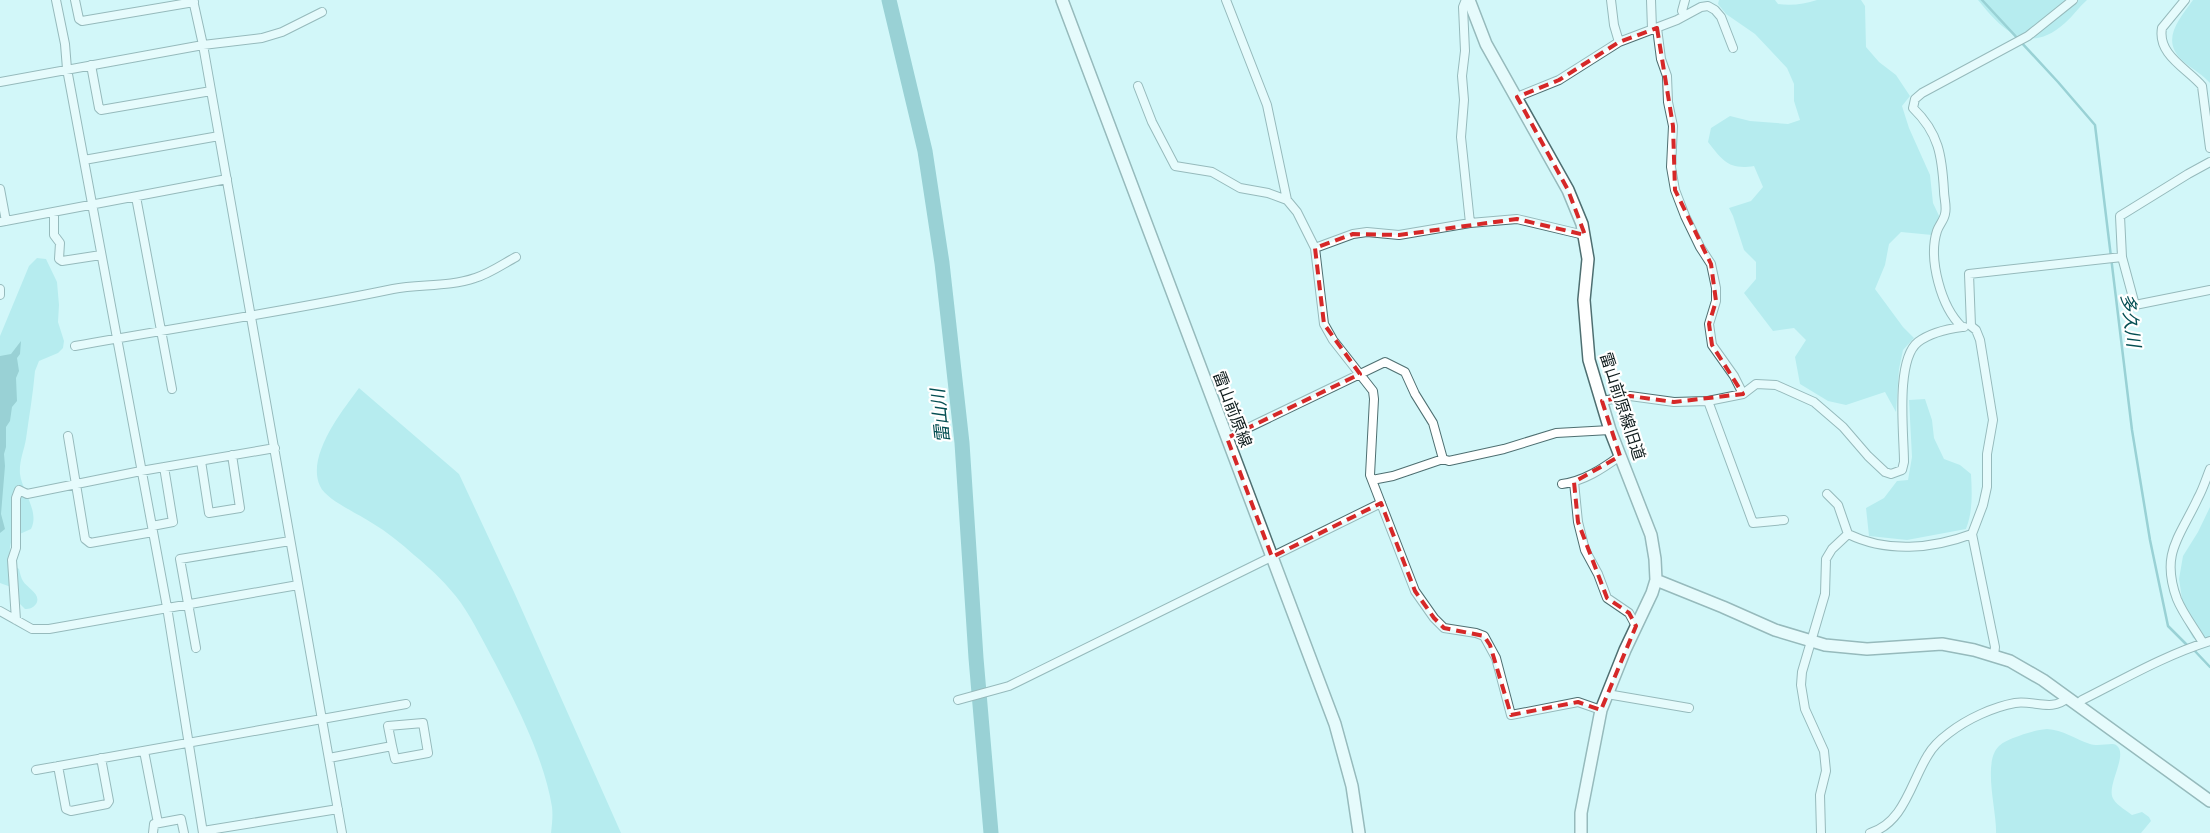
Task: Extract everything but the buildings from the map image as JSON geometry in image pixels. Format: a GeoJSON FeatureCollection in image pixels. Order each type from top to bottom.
{"type":"FeatureCollection","features":[{"type":"Feature","properties":{"kind":"street"},"geometry":{"type":"LineString","coordinates":[[56,0],[166,607],[203,832],[338,809]]}},
{"type":"Feature","properties":{"kind":"street"},"geometry":{"type":"LineString","coordinates":[[75,0],[78,19],[82,21],[194,1],[342,833]]}},
{"type":"Feature","properties":{"kind":"street","name":"雷山前原線"},"geometry":{"type":"LineString","coordinates":[[1062,0],[1335,724],[1349,772],[1359,833]]}},
{"type":"Feature","properties":{"kind":"street"},"geometry":{"type":"LineString","coordinates":[[1226,0],[1267,105],[1287,200],[1297,212],[1314,248],[1324,324],[1333,340],[1372,391],[1374,399],[1370,444],[1370,475],[1415,590],[1434,618],[1444,628],[1484,636],[1496,658],[1511,715],[1578,702],[1601,710]]}},
{"type":"Feature","properties":{"kind":"street"},"geometry":{"type":"LineString","coordinates":[[1611,0],[1619,42]]}},
{"type":"Feature","properties":{"kind":"street"},"geometry":{"type":"LineString","coordinates":[[1651,0],[1654,29],[1666,76],[1668,102],[1673,126],[1671,167],[1675,190],[1700,247],[1711,264],[1716,294],[1713,315],[1709,324],[1712,345],[1734,376],[1743,394]]}},
{"type":"Feature","properties":{"kind":"street"},"geometry":{"type":"LineString","coordinates":[[1685,0],[1682,10],[1685,15]]}},
{"type":"Feature","properties":{"kind":"street"},"geometry":{"type":"LineString","coordinates":[[1962,327],[1949,311],[1938,282],[1935,244],[1937,231],[1945,213],[1941,157],[1930,126],[1913,108],[1914,99],[2028,36],[2073,0]]}},
{"type":"Feature","properties":{"kind":"street"},"geometry":{"type":"LineString","coordinates":[[2186,0],[2162,28],[2162,39],[2168,52],[2177,63],[2202,86],[2210,148]]}},
{"type":"Feature","properties":{"kind":"street"},"geometry":{"type":"LineString","coordinates":[[1469,1],[1465,2],[1463,7],[1465,51],[1462,76],[1464,100],[1461,137],[1470,223]]}},
{"type":"Feature","properties":{"kind":"street","name":"雷山前原線旧道"},"geometry":{"type":"LineString","coordinates":[[1469,1],[1486,44],[1568,190],[1584,233],[1588,259],[1584,300],[1589,360],[1610,430],[1651,535],[1656,558],[1656,580],[1601,710],[1581,813],[1581,833]]}},
{"type":"Feature","properties":{"kind":"street"},"geometry":{"type":"LineString","coordinates":[[1517,97],[1559,80],[1619,42],[1654,29],[1700,7],[1708,6],[1721,17],[1732,48]]}},
{"type":"Feature","properties":{"kind":"street"},"geometry":{"type":"LineString","coordinates":[[0,82],[203,46],[262,38],[282,32],[322,12]]}},
{"type":"Feature","properties":{"kind":"street"},"geometry":{"type":"LineString","coordinates":[[90,65],[98,108],[101,110],[211,91]]}},
{"type":"Feature","properties":{"kind":"street"},"geometry":{"type":"LineString","coordinates":[[1138,86],[1152,122],[1176,166],[1212,172],[1240,188],[1287,200]]}},
{"type":"Feature","properties":{"kind":"street"},"geometry":{"type":"LineString","coordinates":[[84,160],[219,136]]}},
{"type":"Feature","properties":{"kind":"street"},"geometry":{"type":"LineString","coordinates":[[2210,162],[2120,216],[2120,257],[2135,304],[2210,290]]}},
{"type":"Feature","properties":{"kind":"street"},"geometry":{"type":"LineString","coordinates":[[0,189],[3,222],[227,179]]}},
{"type":"Feature","properties":{"kind":"street"},"geometry":{"type":"LineString","coordinates":[[136,196],[172,389]]}},
{"type":"Feature","properties":{"kind":"street"},"geometry":{"type":"LineString","coordinates":[[54,212],[54,235],[60,243],[59,259],[62,261],[101,255]]}},
{"type":"Feature","properties":{"kind":"street"},"geometry":{"type":"LineString","coordinates":[[1314,248],[1353,234],[1367,232],[1400,235],[1470,223],[1517,219],[1580,234],[1584,233]]}},
{"type":"Feature","properties":{"kind":"street"},"geometry":{"type":"LineString","coordinates":[[1971,326],[1969,274],[2120,257]]}},
{"type":"Feature","properties":{"kind":"street"},"geometry":{"type":"LineString","coordinates":[[75,346],[161,330],[320,305],[409,286],[447,284],[476,278],[516,258]]}},
{"type":"Feature","properties":{"kind":"street"},"geometry":{"type":"LineString","coordinates":[[0,289],[0,295]]}},
{"type":"Feature","properties":{"kind":"street"},"geometry":{"type":"LineString","coordinates":[[1602,401],[1630,396],[1674,402],[1708,401],[1743,394],[1756,384],[1768,384],[1800,394],[1829,414],[1885,472],[1895,474],[1902,470],[1904,462],[1904,380],[1910,352],[1918,343],[1932,335],[1948,329],[1971,326],[1976,330],[1980,340],[1993,420],[1986,454],[1987,487],[1983,506],[1972,534],[1994,655]]}},
{"type":"Feature","properties":{"kind":"street"},"geometry":{"type":"LineString","coordinates":[[1227,438],[1385,362],[1405,372],[1415,394],[1433,423],[1443,460]]}},
{"type":"Feature","properties":{"kind":"street"},"geometry":{"type":"LineString","coordinates":[[1708,401],[1752,523],[1784,520]]}},
{"type":"Feature","properties":{"kind":"street"},"geometry":{"type":"LineString","coordinates":[[1372,480],[1393,476],[1443,460],[1449,461],[1504,449],[1556,433],[1610,430]]}},
{"type":"Feature","properties":{"kind":"street"},"geometry":{"type":"LineString","coordinates":[[68,436],[85,539],[90,543],[152,529],[173,522],[164,467]]}},
{"type":"Feature","properties":{"kind":"street"},"geometry":{"type":"LineString","coordinates":[[16,620],[12,560],[16,548],[16,498],[18,490],[27,494],[141,471],[275,448]]}},
{"type":"Feature","properties":{"kind":"street"},"geometry":{"type":"LineString","coordinates":[[201,461],[209,512],[240,508],[232,455]]}},
{"type":"Feature","properties":{"kind":"street"},"geometry":{"type":"LineString","coordinates":[[1562,484],[1574,482],[1603,469],[1620,456]]}},
{"type":"Feature","properties":{"kind":"street"},"geometry":{"type":"LineString","coordinates":[[2077,705],[2082,700],[2183,650],[2203,643],[2178,601],[2172,578],[2170,556],[2177,535],[2198,498],[2210,469]]}},
{"type":"Feature","properties":{"kind":"street"},"geometry":{"type":"LineString","coordinates":[[1574,482],[1578,522],[1586,550],[1607,598],[1629,613],[1636,626]]}},
{"type":"Feature","properties":{"kind":"street"},"geometry":{"type":"LineString","coordinates":[[1827,494],[1838,505],[1848,534],[1862,541],[1888,548],[1922,546],[1955,541],[1972,534]]}},
{"type":"Feature","properties":{"kind":"street"},"geometry":{"type":"LineString","coordinates":[[958,700],[998,691],[1381,504]]}},
{"type":"Feature","properties":{"kind":"street"},"geometry":{"type":"LineString","coordinates":[[1821,833],[1820,795],[1826,772],[1824,751],[1805,709],[1801,685],[1802,672],[1825,594],[1826,559],[1832,549],[1848,534]]}},
{"type":"Feature","properties":{"kind":"street"},"geometry":{"type":"LineString","coordinates":[[196,648],[180,559],[290,541]]}},
{"type":"Feature","properties":{"kind":"street"},"geometry":{"type":"LineString","coordinates":[[1656,580],[1775,630],[1810,641],[1854,649],[1942,644],[1994,655],[2023,668],[2210,801]]}},
{"type":"Feature","properties":{"kind":"street"},"geometry":{"type":"LineString","coordinates":[[0,611],[32,629],[49,629],[298,585]]}},
{"type":"Feature","properties":{"kind":"street"},"geometry":{"type":"LineString","coordinates":[[1607,694],[1689,708]]}},
{"type":"Feature","properties":{"kind":"street"},"geometry":{"type":"LineString","coordinates":[[1870,833],[1882,831],[1905,802],[1928,754],[1938,742],[1952,731],[1982,714],[2000,707],[2029,702],[2052,706],[2062,703],[2067,698]]}},
{"type":"Feature","properties":{"kind":"street"},"geometry":{"type":"LineString","coordinates":[[36,770],[406,704]]}},
{"type":"Feature","properties":{"kind":"street"},"geometry":{"type":"LineString","coordinates":[[422,723],[428,753],[395,759],[392,746],[388,726],[422,723]]}},
{"type":"Feature","properties":{"kind":"street"},"geometry":{"type":"LineString","coordinates":[[328,758],[392,746]]}},
{"type":"Feature","properties":{"kind":"street"},"geometry":{"type":"LineString","coordinates":[[144,751],[158,823]]}},
{"type":"Feature","properties":{"kind":"street"},"geometry":{"type":"LineString","coordinates":[[58,766],[66,809],[71,811],[106,804],[109,801],[101,758]]}},
{"type":"Feature","properties":{"kind":"street"},"geometry":{"type":"LineString","coordinates":[[153,833],[154,824],[181,819],[184,833]]}},
{"type":"Feature","properties":{"kind":"highlighted area"},"geometry":{"type":"Polygon","coordinates":[[[1657,28],[1673,126],[1675,190],[1711,264],[1716,301],[1709,324],[1712,345],[1743,394],[1674,402],[1630,396],[1602,401],[1620,456],[1574,482],[1578,522],[1607,598],[1629,613],[1636,626],[1601,710],[1578,702],[1511,715],[1490,645],[1484,636],[1444,628],[1434,618],[1415,591],[1381,503],[1272,557],[1227,438],[1360,374],[1324,324],[1315,248],[1353,234],[1399,235],[1517,219],[1585,235],[1568,190],[1517,97],[1559,80],[1619,42],[1657,28]]]}},
{"type":"Feature","properties":{"kind":"shaded area"},"geometry":{"type":"Polygon","coordinates":[[[1719,0],[1775,0],[1778,4],[1788,5],[1803,4],[1817,0],[1861,0],[1865,6],[1866,47],[1879,62],[1896,75],[1910,96],[1902,106],[1909,128],[1930,175],[1933,203],[1940,218],[1932,235],[1901,232],[1889,244],[1885,265],[1875,289],[1903,327],[1914,338],[1903,350],[1899,369],[1896,412],[1885,392],[1846,405],[1828,401],[1800,384],[1795,357],[1806,340],[1794,328],[1773,331],[1744,293],[1756,279],[1756,262],[1744,250],[1729,208],[1751,201],[1763,187],[1754,166],[1738,167],[1732,165],[1727,163],[1718,154],[1708,142],[1711,128],[1730,116],[1750,121],[1788,124],[1800,120],[1794,101],[1794,84],[1787,68],[1755,34],[1726,14],[1718,4],[1719,0]]]}},
{"type":"Feature","properties":{"kind":"shaded area"},"geometry":{"type":"Polygon","coordinates":[[[1978,0],[2087,0],[2065,23],[2052,33],[2039,38],[2028,38],[2017,36],[2007,30],[1978,0]]]}},
{"type":"Feature","properties":{"kind":"shaded area"},"geometry":{"type":"Polygon","coordinates":[[[2193,0],[2210,0],[2210,83],[2185,63],[2177,55],[2173,47],[2172,39],[2177,23],[2193,0]]]}},
{"type":"Feature","properties":{"kind":"shaded area"},"geometry":{"type":"Polygon","coordinates":[[[37,258],[46,259],[57,282],[58,322],[64,341],[63,348],[58,353],[39,361],[35,371],[26,439],[20,465],[21,481],[32,509],[33,522],[31,529],[13,537],[10,554],[15,566],[19,569],[23,581],[37,597],[35,605],[25,609],[18,602],[11,587],[0,583],[0,503],[11,357],[0,358],[0,336],[29,266],[37,258]]]}},
{"type":"Feature","properties":{"kind":"shaded area"},"geometry":{"type":"Polygon","coordinates":[[[21,341],[20,354],[17,358],[19,371],[16,378],[17,401],[12,407],[10,421],[6,427],[1,514],[5,529],[0,533],[0,356],[11,354],[21,341]]]}},
{"type":"Feature","properties":{"kind":"shaded area"},"geometry":{"type":"Polygon","coordinates":[[[359,388],[459,474],[514,592],[621,833],[551,833],[552,807],[543,770],[536,751],[521,715],[475,625],[461,603],[427,566],[404,546],[378,526],[329,496],[320,486],[317,474],[322,448],[335,421],[359,388]]]}},
{"type":"Feature","properties":{"kind":"shaded area"},"geometry":{"type":"Polygon","coordinates":[[[1925,399],[1932,420],[1934,438],[1944,459],[1960,465],[1971,474],[1971,509],[1966,529],[1907,540],[1869,536],[1866,508],[1884,498],[1897,481],[1908,480],[1912,457],[1909,400],[1925,399]]]}},
{"type":"Feature","properties":{"kind":"shaded area"},"geometry":{"type":"Polygon","coordinates":[[[2210,507],[2210,643],[2193,638],[2186,625],[2179,579],[2183,556],[2198,532],[2210,507]]]}},
{"type":"Feature","properties":{"kind":"shaded area"},"geometry":{"type":"Polygon","coordinates":[[[2047,729],[2064,733],[2090,744],[2112,744],[2120,749],[2112,795],[2118,804],[2132,815],[2142,812],[2149,817],[2151,821],[2141,833],[1996,833],[1991,787],[1991,763],[1994,753],[2002,743],[2008,740],[2030,732],[2047,729]]]}},
{"type":"Feature","properties":{"kind":"waterway","name":"雷山川"},"geometry":{"type":"LineString","coordinates":[[889,0],[925,151],[942,263],[962,443],[976,658],[991,833]]}},
{"type":"Feature","properties":{"kind":"waterway","name":"多久川"},"geometry":{"type":"LineString","coordinates":[[1982,0],[2095,125],[2132,430],[2150,540],[2168,626],[2188,646]]}},
{"type":"Feature","properties":{"kind":"waterway","name":"多久川"},"geometry":{"type":"LineString","coordinates":[[2193,649],[2210,667]]}}]}
